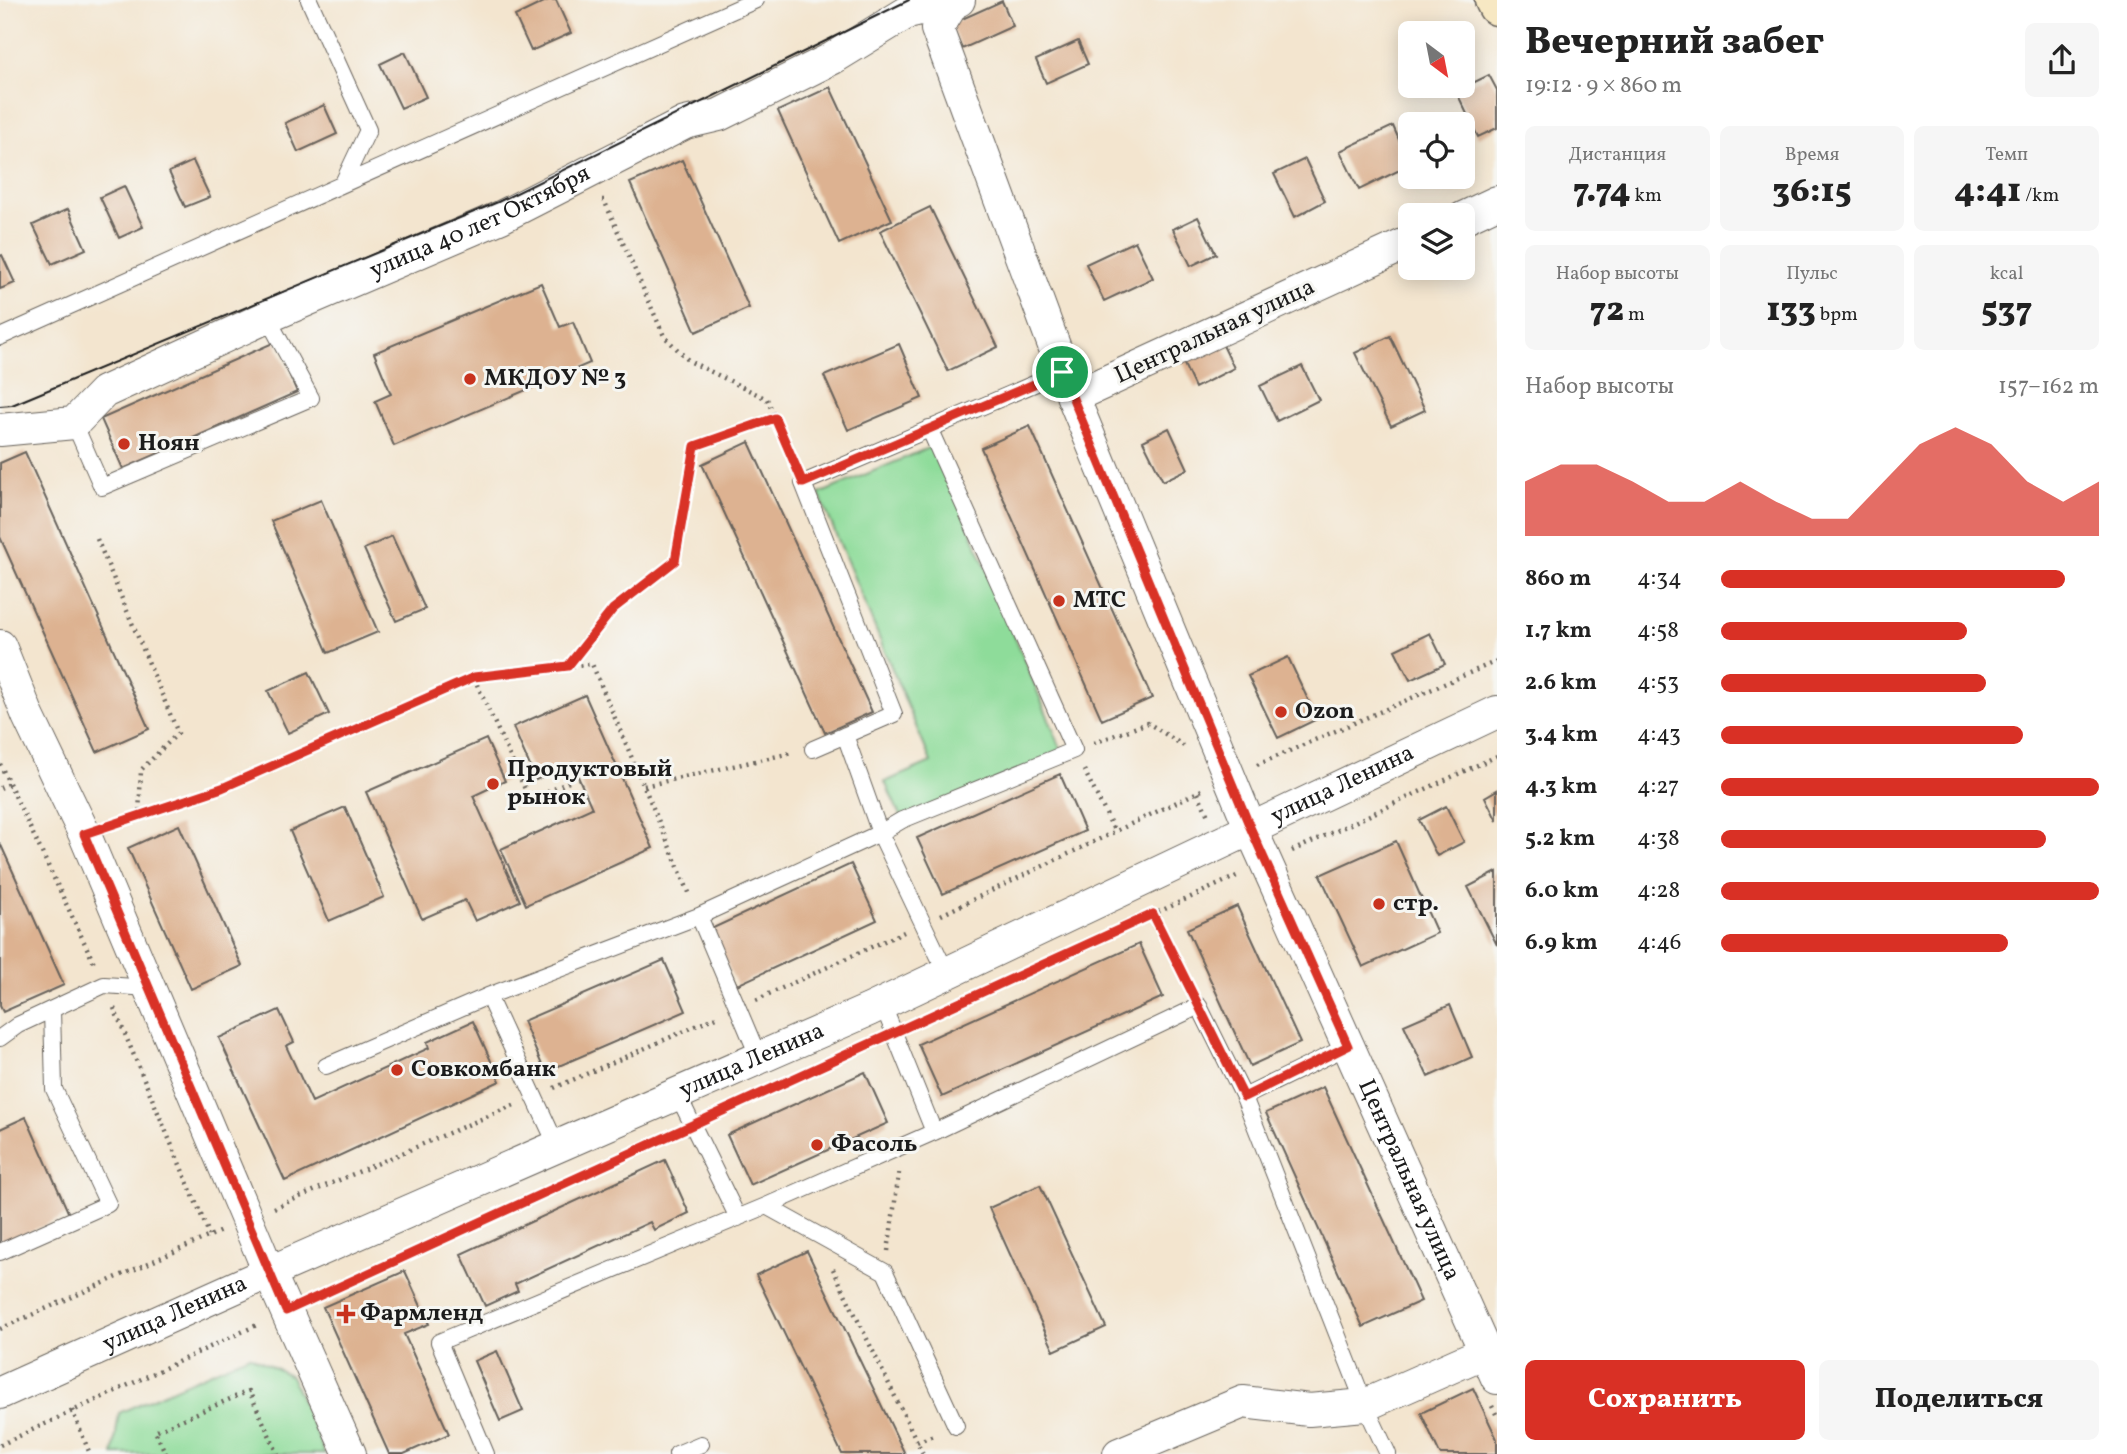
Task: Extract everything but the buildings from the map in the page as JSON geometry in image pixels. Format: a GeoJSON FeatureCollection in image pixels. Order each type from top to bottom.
{"type":"FeatureCollection","features":[{"type":"Feature","properties":{"kind":"main road"},"geometry":{"type":"LineString","coordinates":[[1494,0],[1497,6]]}},
{"type":"Feature","properties":{"kind":"street","name":"улица 40 лет Октября"},"geometry":{"type":"LineString","coordinates":[[74,422],[104,392],[267,317],[501,217],[685,122],[719,115],[833,58],[908,12],[956,1]]}},
{"type":"Feature","properties":{"kind":"street"},"geometry":{"type":"LineString","coordinates":[[956,1],[937,29],[1068,385]]}},
{"type":"Feature","properties":{"kind":"street"},"geometry":{"type":"LineString","coordinates":[[1475,212],[1497,202]]}},
{"type":"Feature","properties":{"kind":"street","name":"Центральная улица"},"geometry":{"type":"LineString","coordinates":[[1398,247],[1068,385],[1250,827],[1491,1365]]}},
{"type":"Feature","properties":{"kind":"street"},"geometry":{"type":"LineString","coordinates":[[0,430],[74,422]]}},
{"type":"Feature","properties":{"kind":"street"},"geometry":{"type":"LineString","coordinates":[[0,646],[28,716],[84,834],[269,1272],[350,1454]]}},
{"type":"Feature","properties":{"kind":"street","name":"улица Ленина"},"geometry":{"type":"LineString","coordinates":[[0,1393],[882,1003],[1497,712]]}},
{"type":"Feature","properties":{"kind":"street"},"geometry":{"type":"LineString","coordinates":[[1119,1454],[1243,1402],[1309,1410],[1365,1405],[1491,1365]]}},
{"type":"Feature","properties":{"kind":"lane"},"geometry":{"type":"LineString","coordinates":[[309,0],[368,130],[343,183]]}},
{"type":"Feature","properties":{"kind":"lane"},"geometry":{"type":"LineString","coordinates":[[0,337],[756,0]]}},
{"type":"Feature","properties":{"kind":"lane"},"geometry":{"type":"LineString","coordinates":[[74,422],[102,487],[311,398],[267,317]]}},
{"type":"Feature","properties":{"kind":"lane"},"geometry":{"type":"LineString","coordinates":[[813,748],[894,714],[803,483],[929,428],[1068,385]]}},
{"type":"Feature","properties":{"kind":"lane"},"geometry":{"type":"LineString","coordinates":[[326,1066],[488,996],[699,916],[880,833],[902,820],[1074,750],[929,428]]}},
{"type":"Feature","properties":{"kind":"lane"},"geometry":{"type":"LineString","coordinates":[[845,735],[880,833],[946,972]]}},
{"type":"Feature","properties":{"kind":"lane"},"geometry":{"type":"LineString","coordinates":[[699,916],[759,1058]]}},
{"type":"Feature","properties":{"kind":"lane"},"geometry":{"type":"LineString","coordinates":[[0,1038],[18,1025],[104,985],[149,988]]}},
{"type":"Feature","properties":{"kind":"lane"},"geometry":{"type":"LineString","coordinates":[[488,996],[557,1146]]}},
{"type":"Feature","properties":{"kind":"lane"},"geometry":{"type":"LineString","coordinates":[[882,1003],[934,1132]]}},
{"type":"Feature","properties":{"kind":"lane"},"geometry":{"type":"LineString","coordinates":[[486,1454],[439,1342],[738,1218],[934,1132],[1199,1006],[1244,1097],[1365,1405],[1388,1454]]}},
{"type":"Feature","properties":{"kind":"lane"},"geometry":{"type":"LineString","coordinates":[[0,1252],[108,1204],[54,1089],[52,1009]]}},
{"type":"Feature","properties":{"kind":"lane"},"geometry":{"type":"LineString","coordinates":[[1244,1097],[1348,1046]]}},
{"type":"Feature","properties":{"kind":"lane"},"geometry":{"type":"LineString","coordinates":[[677,1093],[738,1218]]}},
{"type":"Feature","properties":{"kind":"lane"},"geometry":{"type":"LineString","coordinates":[[766,1206],[885,1272],[956,1426]]}},
{"type":"Feature","properties":{"kind":"lane"},"geometry":{"type":"LineString","coordinates":[[677,1454],[701,1444]]}},
{"type":"Feature","properties":{"kind":"path"},"geometry":{"type":"LineString","coordinates":[[604,200],[664,336],[689,361],[767,399],[803,483]]}},
{"type":"Feature","properties":{"kind":"path"},"geometry":{"type":"LineString","coordinates":[[568,666],[613,609],[675,561],[695,446],[775,418]]}},
{"type":"Feature","properties":{"kind":"path"},"geometry":{"type":"LineString","coordinates":[[97,539],[178,733],[141,770],[139,816]]}},
{"type":"Feature","properties":{"kind":"path"},"geometry":{"type":"LineString","coordinates":[[84,834],[222,788],[474,677],[592,664],[699,916]]}},
{"type":"Feature","properties":{"kind":"path"},"geometry":{"type":"LineString","coordinates":[[474,677],[530,800],[571,782]]}},
{"type":"Feature","properties":{"kind":"path"},"geometry":{"type":"LineString","coordinates":[[1115,832],[1074,750],[1148,723],[1189,750]]}},
{"type":"Feature","properties":{"kind":"path"},"geometry":{"type":"LineString","coordinates":[[644,786],[813,748]]}},
{"type":"Feature","properties":{"kind":"path"},"geometry":{"type":"LineString","coordinates":[[1005,982],[1497,756]]}},
{"type":"Feature","properties":{"kind":"path"},"geometry":{"type":"LineString","coordinates":[[0,788],[10,784]]}},
{"type":"Feature","properties":{"kind":"path"},"geometry":{"type":"LineString","coordinates":[[1153,914],[1199,1006]]}},
{"type":"Feature","properties":{"kind":"path"},"geometry":{"type":"LineString","coordinates":[[0,1445],[780,1085]]}},
{"type":"Feature","properties":{"kind":"path"},"geometry":{"type":"LineString","coordinates":[[885,1272],[902,1145]]}},
{"type":"Feature","properties":{"kind":"path"},"geometry":{"type":"LineString","coordinates":[[816,1234],[923,1454]]}},
{"type":"Feature","properties":{"kind":"path"},"geometry":{"type":"LineString","coordinates":[[166,1454],[155,1431],[249,1391],[277,1454]]}},
{"type":"Feature","properties":{"kind":"path"},"geometry":{"type":"LineString","coordinates":[[72,1410],[90,1454]]}},
{"type":"Feature","properties":{"kind":"green space"},"geometry":{"type":"Polygon","coordinates":[[[935,445],[1063,753],[902,820],[885,782],[931,762],[819,494],[935,445]]]}},
{"type":"Feature","properties":{"kind":"green space"},"geometry":{"type":"Polygon","coordinates":[[[249,1355],[291,1376],[325,1454],[113,1454],[119,1413],[249,1355]]]}},
{"type":"Feature","properties":{"kind":"tram line"},"geometry":{"type":"LineString","coordinates":[[0,406],[12,405],[498,202],[909,0]]}},
{"type":"Feature","properties":{"kind":"place","name":"МКДОУ № 3"},"geometry":{"type":"Point","coordinates":[470,379]}},
{"type":"Feature","properties":{"kind":"place","name":"Ноян"},"geometry":{"type":"Point","coordinates":[124,444]}},
{"type":"Feature","properties":{"kind":"place","name":"МТС"},"geometry":{"type":"Point","coordinates":[1059,601]}},
{"type":"Feature","properties":{"kind":"place","name":"Ozon"},"geometry":{"type":"Point","coordinates":[1281,712]}},
{"type":"Feature","properties":{"kind":"place","name":"Продуктовый рынок"},"geometry":{"type":"Point","coordinates":[493,784]}},
{"type":"Feature","properties":{"kind":"place","name":"стр."},"geometry":{"type":"Point","coordinates":[1379,904]}},
{"type":"Feature","properties":{"kind":"place","name":"Совкомбанк"},"geometry":{"type":"Point","coordinates":[397,1070]}},
{"type":"Feature","properties":{"kind":"place","name":"Фасоль"},"geometry":{"type":"Point","coordinates":[817,1145]}},
{"type":"Feature","properties":{"kind":"place","name":"Фармленд"},"geometry":{"type":"Point","coordinates":[346,1314]}},
{"type":"Feature","properties":{"kind":"route"},"geometry":{"type":"LineString","coordinates":[[1062,372],[1250,827],[1348,1046],[1244,1097],[1153,914],[286,1311],[84,834],[222,788],[474,677],[568,666],[613,609],[675,561],[695,446],[775,418],[803,483],[1062,372]]}}]}
